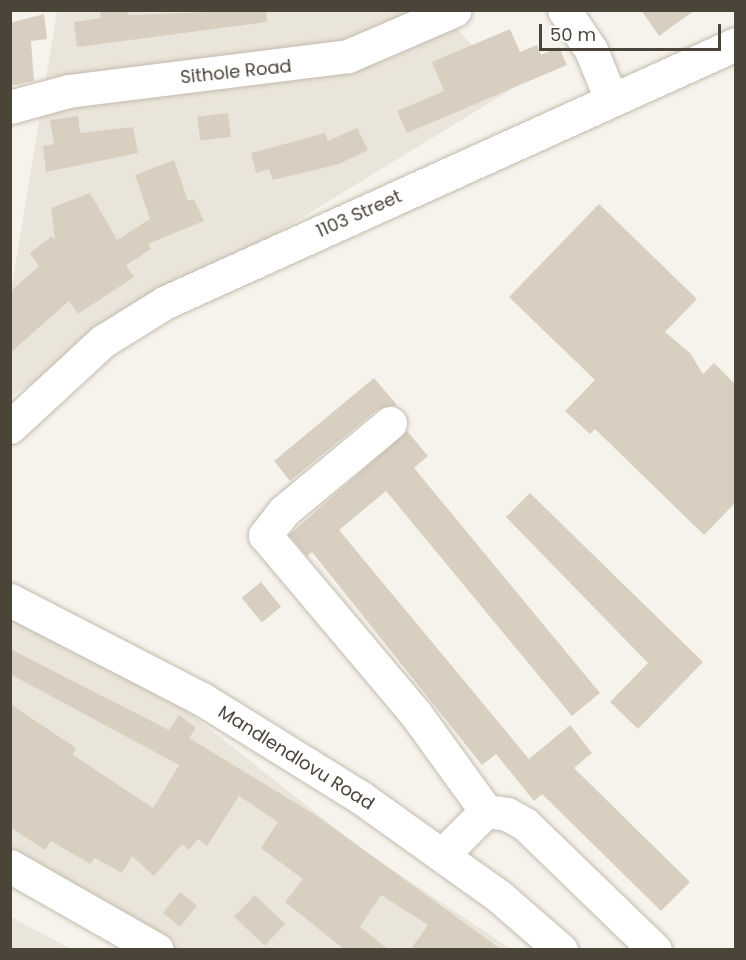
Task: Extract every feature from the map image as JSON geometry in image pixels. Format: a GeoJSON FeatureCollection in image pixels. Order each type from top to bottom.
{"type":"FeatureCollection","features":[{"type":"Feature","properties":{"kind":"street","name":"Sithole Road"},"geometry":{"type":"LineString","coordinates":[[10,107],[68,91],[348,56],[455,10]]}},
{"type":"Feature","properties":{"kind":"street"},"geometry":{"type":"LineString","coordinates":[[564,10],[591,50],[611,99]]}},
{"type":"Feature","properties":{"kind":"street","name":"1103 Street"},"geometry":{"type":"LineString","coordinates":[[10,427],[103,341],[166,302],[735,44]]}},
{"type":"Feature","properties":{"kind":"street"},"geometry":{"type":"LineString","coordinates":[[390,423],[284,511],[265,535],[415,713],[486,812]]}},
{"type":"Feature","properties":{"kind":"street","name":"Mandlendlovu Road"},"geometry":{"type":"LineString","coordinates":[[10,600],[202,699],[443,854],[561,950]]}},
{"type":"Feature","properties":{"kind":"street"},"geometry":{"type":"LineString","coordinates":[[443,854],[486,812],[496,810],[525,824],[655,950]]}},
{"type":"Feature","properties":{"kind":"street"},"geometry":{"type":"LineString","coordinates":[[10,866],[157,950]]}},
{"type":"Feature","properties":{"kind":"shaded area"},"geometry":{"type":"Polygon","coordinates":[[[57,11],[441,11],[512,89],[11,396],[11,292],[57,11]]]}},
{"type":"Feature","properties":{"kind":"shaded area"},"geometry":{"type":"Polygon","coordinates":[[[10,613],[168,696],[363,850],[511,949],[170,949],[11,853],[10,613]]]}},
{"type":"Feature","properties":{"kind":"shaded area"},"geometry":{"type":"Polygon","coordinates":[[[11,917],[71,949],[11,949],[11,917]]]}},
{"type":"Feature","properties":{"kind":"building"},"geometry":{"type":"Polygon","coordinates":[[[100,10],[127,10],[128,15],[266,10],[267,22],[77,47],[74,22],[101,18],[100,10]]]}},
{"type":"Feature","properties":{"kind":"building"},"geometry":{"type":"Polygon","coordinates":[[[641,10],[695,10],[659,36],[641,10]]]}},
{"type":"Feature","properties":{"kind":"building"},"geometry":{"type":"Polygon","coordinates":[[[44,14],[47,39],[31,41],[34,81],[10,86],[10,23],[44,14]]]}},
{"type":"Feature","properties":{"kind":"building"},"geometry":{"type":"Polygon","coordinates":[[[510,29],[520,52],[537,45],[541,55],[559,47],[567,65],[407,133],[397,111],[444,91],[432,62],[510,29]]]}},
{"type":"Feature","properties":{"kind":"building"},"geometry":{"type":"Polygon","coordinates":[[[228,113],[231,137],[200,141],[197,117],[228,113]]]}},
{"type":"Feature","properties":{"kind":"building"},"geometry":{"type":"Polygon","coordinates":[[[78,116],[80,133],[133,127],[138,153],[46,172],[43,146],[54,144],[50,120],[78,116]]]}},
{"type":"Feature","properties":{"kind":"building"},"geometry":{"type":"Polygon","coordinates":[[[357,128],[368,150],[339,164],[273,180],[269,169],[256,173],[251,153],[325,133],[328,141],[357,128]]]}},
{"type":"Feature","properties":{"kind":"building"},"geometry":{"type":"Polygon","coordinates":[[[174,160],[188,201],[194,199],[204,221],[148,244],[151,249],[126,265],[134,277],[78,314],[69,301],[10,353],[10,292],[39,266],[30,253],[52,236],[55,240],[51,208],[90,193],[117,240],[150,219],[135,175],[174,160]]]}},
{"type":"Feature","properties":{"kind":"building"},"geometry":{"type":"Polygon","coordinates":[[[599,204],[697,299],[665,332],[690,353],[703,374],[714,363],[735,384],[735,503],[704,535],[595,429],[590,434],[565,411],[595,380],[509,297],[599,204]]]}},
{"type":"Feature","properties":{"kind":"building"},"geometry":{"type":"Polygon","coordinates":[[[374,378],[397,405],[378,409],[290,481],[274,461],[374,378]]]}},
{"type":"Feature","properties":{"kind":"building"},"geometry":{"type":"Polygon","coordinates":[[[407,431],[428,456],[414,468],[600,693],[572,716],[386,491],[339,530],[529,759],[570,725],[592,753],[574,768],[690,882],[661,911],[542,794],[534,801],[496,754],[482,765],[312,552],[307,556],[289,535],[407,431]]]}},
{"type":"Feature","properties":{"kind":"building"},"geometry":{"type":"Polygon","coordinates":[[[530,493],[703,662],[638,729],[610,702],[648,663],[506,517],[530,493]]]}},
{"type":"Feature","properties":{"kind":"building"},"geometry":{"type":"Polygon","coordinates":[[[261,582],[281,607],[262,623],[242,598],[261,582]]]}},
{"type":"Feature","properties":{"kind":"building"},"geometry":{"type":"Polygon","coordinates":[[[10,649],[169,730],[179,715],[196,728],[189,738],[317,816],[502,950],[410,950],[428,925],[381,895],[360,927],[389,950],[345,950],[285,902],[303,879],[261,848],[278,822],[239,796],[207,846],[198,839],[189,850],[182,844],[154,876],[132,856],[122,873],[95,858],[90,864],[51,841],[45,850],[10,827],[10,704],[76,748],[73,755],[153,808],[179,765],[10,674],[10,649]]]}},
{"type":"Feature","properties":{"kind":"building"},"geometry":{"type":"Polygon","coordinates":[[[180,892],[197,906],[180,927],[163,913],[180,892]]]}},
{"type":"Feature","properties":{"kind":"building"},"geometry":{"type":"Polygon","coordinates":[[[255,895],[285,924],[264,946],[234,917],[255,895]]]}}]}
